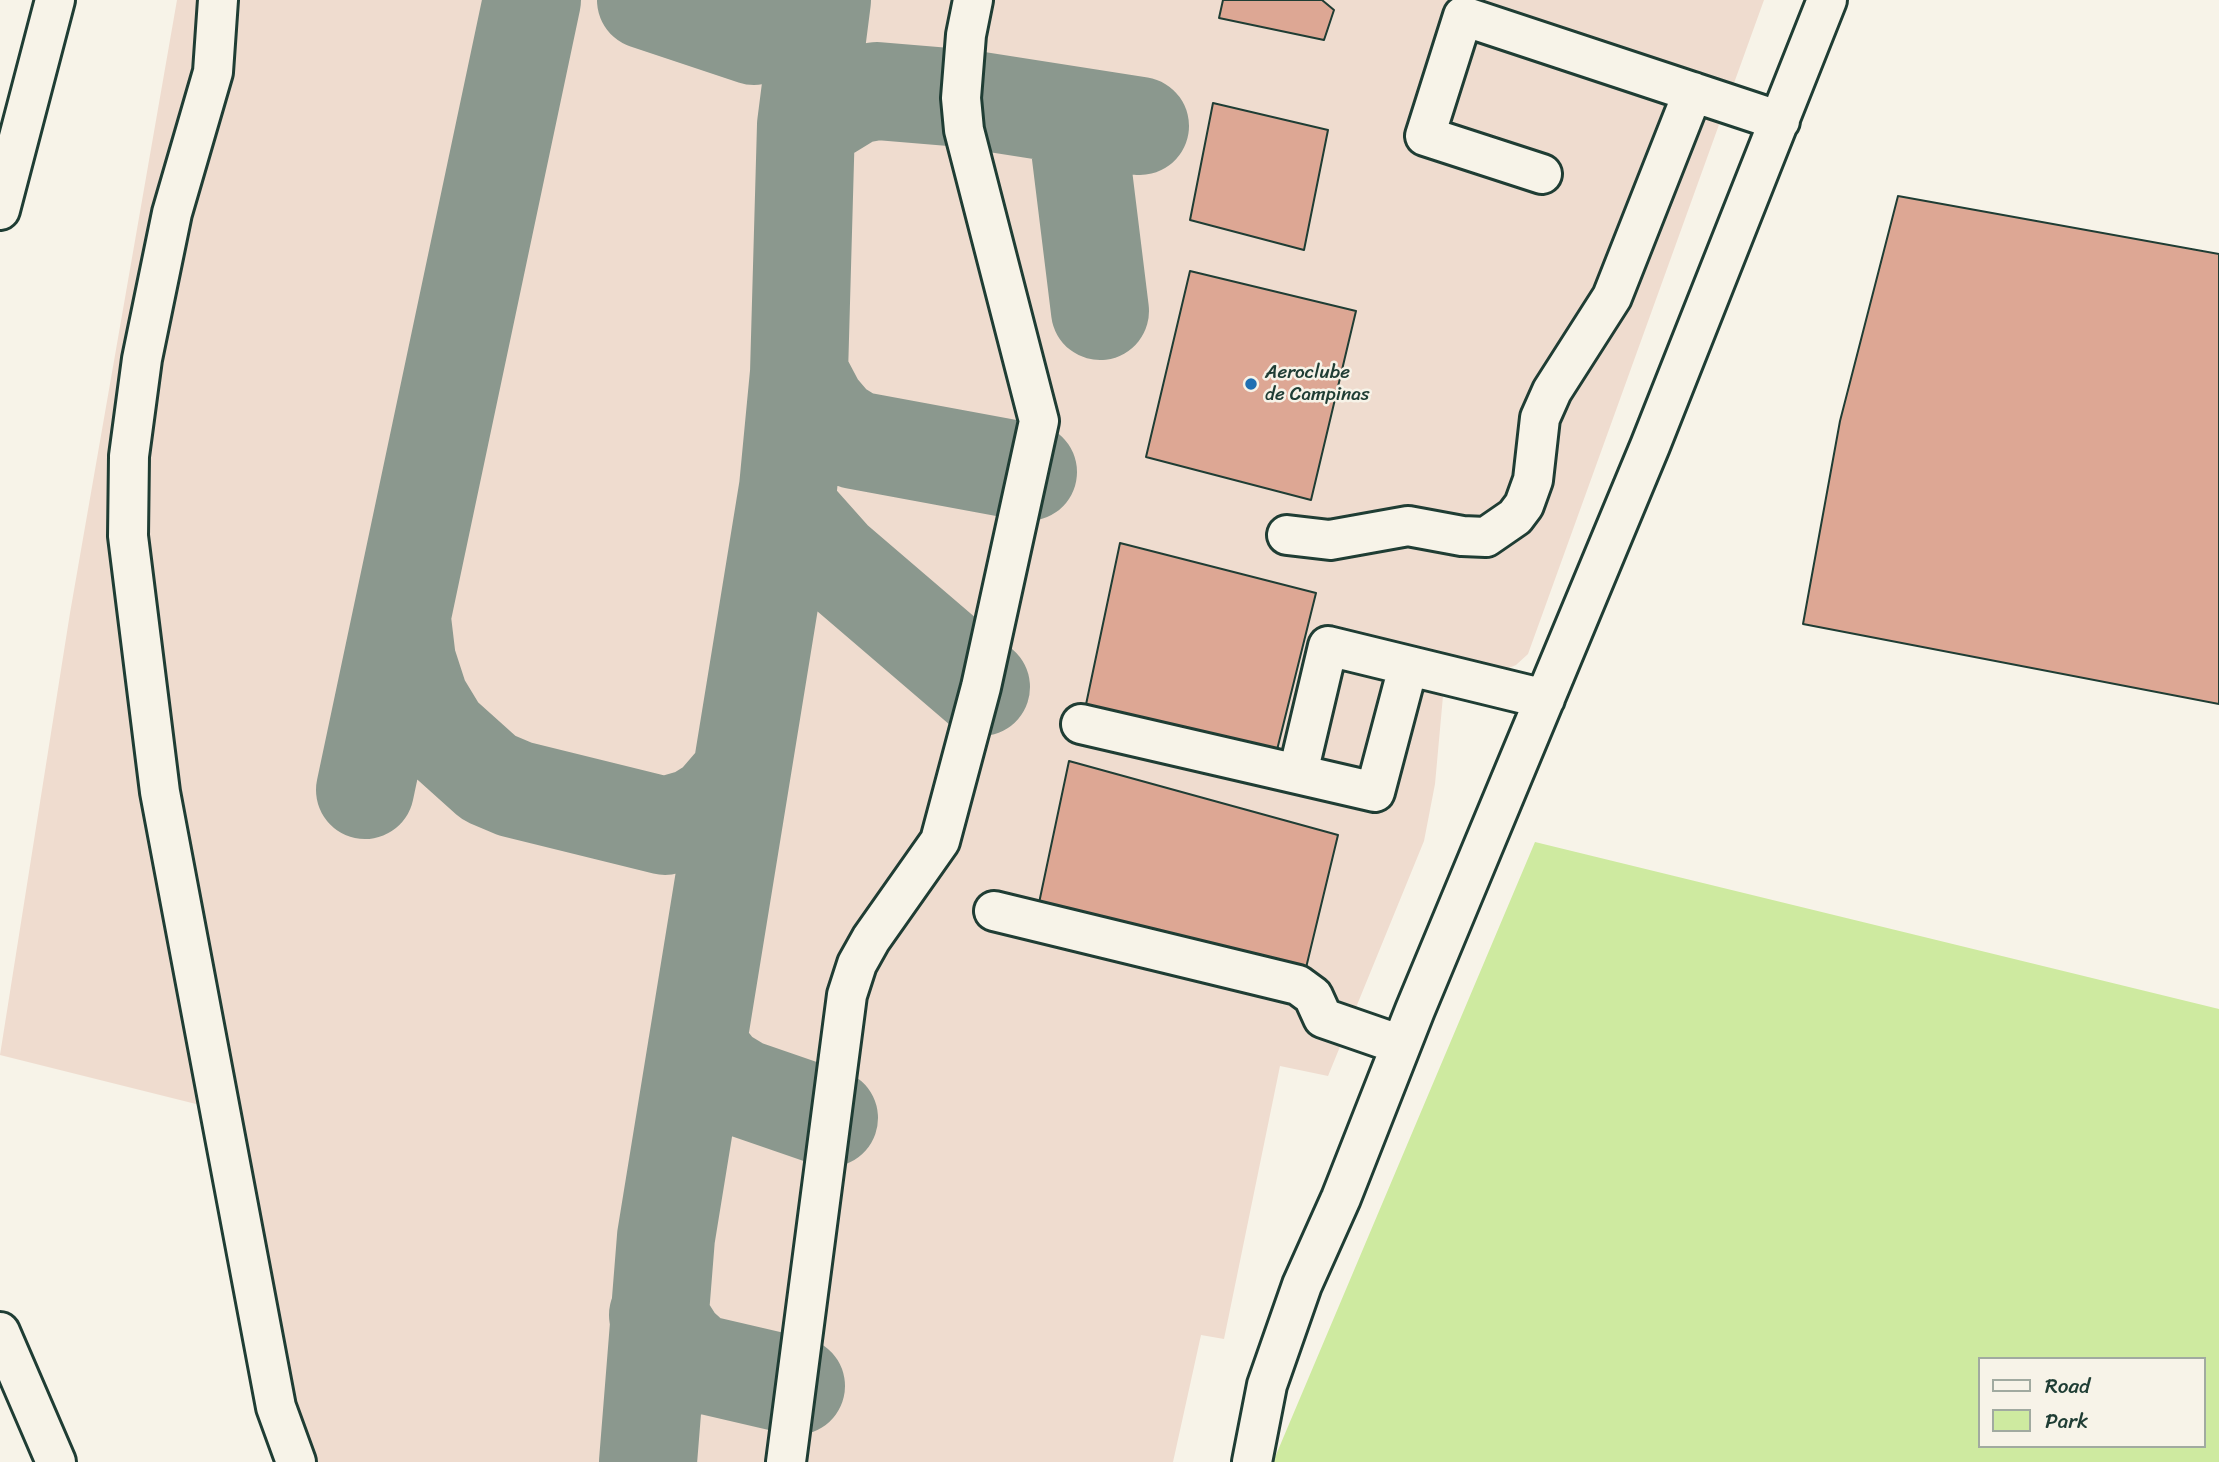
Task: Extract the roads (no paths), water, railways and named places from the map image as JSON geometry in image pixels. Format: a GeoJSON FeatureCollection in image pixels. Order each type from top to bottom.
{"type":"FeatureCollection","features":[{"type":"Feature","properties":{"kind":"street"},"geometry":{"type":"LineString","coordinates":[[0,210],[55,0]]}},
{"type":"Feature","properties":{"kind":"street"},"geometry":{"type":"LineString","coordinates":[[218,0],[213,72],[172,213],[142,359],[129,456],[128,536],[157,765],[173,861],[276,1407],[296,1462]]}},
{"type":"Feature","properties":{"kind":"street"},"geometry":{"type":"LineString","coordinates":[[786,1462],[847,995],[857,964],[871,939],[940,841],[981,687],[1039,421],[964,130],[961,98],[966,35],[973,0]]}},
{"type":"Feature","properties":{"kind":"street"},"geometry":{"type":"LineString","coordinates":[[1252,1462],[1267,1385],[1283,1335],[1545,699],[1827,0]]}},
{"type":"Feature","properties":{"kind":"street"},"geometry":{"type":"LineString","coordinates":[[1542,174],[1425,136],[1463,16],[1780,121]]}},
{"type":"Feature","properties":{"kind":"street"},"geometry":{"type":"LineString","coordinates":[[1287,535],[1330,540],[1408,526],[1462,536],[1486,537],[1505,527],[1515,517],[1524,505],[1533,480],[1541,418],[1552,391],[1612,297],[1693,92]]}},
{"type":"Feature","properties":{"kind":"street"},"geometry":{"type":"LineString","coordinates":[[1298,773],[1328,646],[1545,699]]}},
{"type":"Feature","properties":{"kind":"street"},"geometry":{"type":"LineString","coordinates":[[1081,724],[1375,792],[1408,667]]}},
{"type":"Feature","properties":{"kind":"street"},"geometry":{"type":"LineString","coordinates":[[994,911],[1298,985],[1313,996],[1323,1018],[1401,1045]]}},
{"type":"Feature","properties":{"kind":"street"},"geometry":{"type":"LineString","coordinates":[[0,1332],[56,1462]]}},
{"type":"Feature","properties":{"kind":"place","name":"Aeroclube de Campinas"},"geometry":{"type":"Point","coordinates":[1251,384]}}]}
